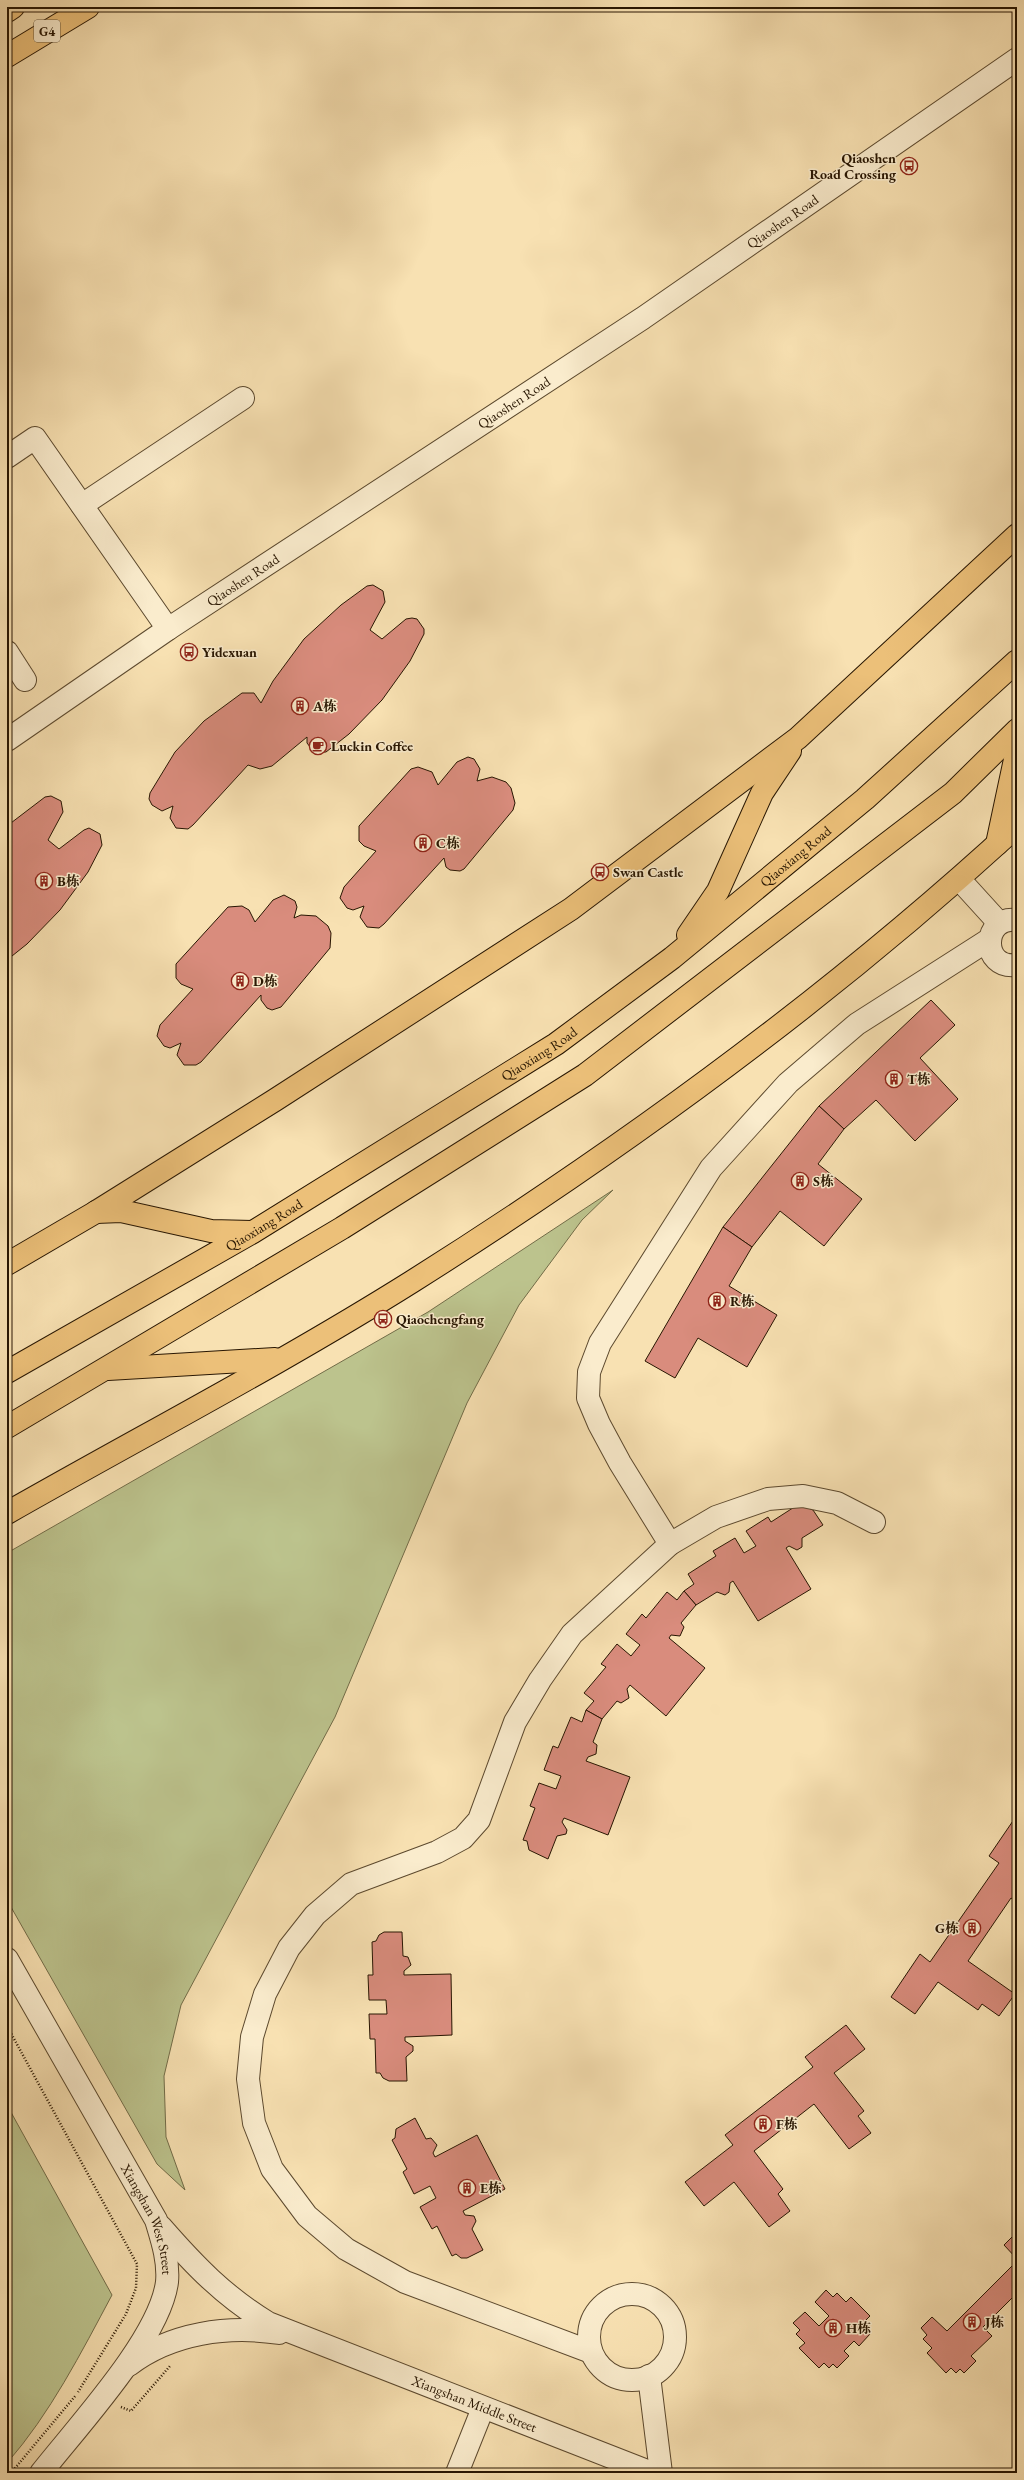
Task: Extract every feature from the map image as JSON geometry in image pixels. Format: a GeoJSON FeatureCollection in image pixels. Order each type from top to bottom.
{"type":"FeatureCollection","features":[{"type":"Feature","properties":{"kind":"main road"},"geometry":{"type":"LineString","coordinates":[[7,11],[13,7]]}},
{"type":"Feature","properties":{"kind":"main road","name":"G4"},"geometry":{"type":"LineString","coordinates":[[7,56],[88,7]]}},
{"type":"Feature","properties":{"kind":"main road"},"geometry":{"type":"LineString","coordinates":[[7,1264],[96,1212],[571,909],[798,738],[1017,535]]}},
{"type":"Feature","properties":{"kind":"main road","name":"Qiaoxiang Road"},"geometry":{"type":"LineString","coordinates":[[7,1372],[253,1232],[556,1044],[672,958],[865,799],[1017,661]]}},
{"type":"Feature","properties":{"kind":"main road"},"geometry":{"type":"LineString","coordinates":[[7,1427],[335,1232],[585,1075],[953,792],[1017,730]]}},
{"type":"Feature","properties":{"kind":"main road"},"geometry":{"type":"LineString","coordinates":[[672,958],[718,891],[762,792],[798,738]]}},
{"type":"Feature","properties":{"kind":"main road"},"geometry":{"type":"LineString","coordinates":[[997,844],[1017,750]]}},
{"type":"Feature","properties":{"kind":"main road"},"geometry":{"type":"LineString","coordinates":[[7,1513],[410,1283],[535,1203],[663,1114],[808,1004],[959,879],[1017,826]]}},
{"type":"Feature","properties":{"kind":"main road"},"geometry":{"type":"LineString","coordinates":[[96,1212],[121,1211],[211,1231],[253,1232]]}},
{"type":"Feature","properties":{"kind":"main road"},"geometry":{"type":"LineString","coordinates":[[105,1369],[280,1358]]}},
{"type":"Feature","properties":{"kind":"street","name":"Qiaoshen Road"},"geometry":{"type":"LineString","coordinates":[[7,740],[168,629],[643,318],[1017,58]]}},
{"type":"Feature","properties":{"kind":"street"},"geometry":{"type":"LineString","coordinates":[[82,505],[243,398]]}},
{"type":"Feature","properties":{"kind":"street"},"geometry":{"type":"LineString","coordinates":[[7,457],[36,438],[168,629]]}},
{"type":"Feature","properties":{"kind":"street"},"geometry":{"type":"LineString","coordinates":[[7,652],[25,680]]}},
{"type":"Feature","properties":{"kind":"street"},"geometry":{"type":"LineString","coordinates":[[959,879],[1002,927]]}},
{"type":"Feature","properties":{"kind":"street"},"geometry":{"type":"LineString","coordinates":[[1002,927],[990,947],[997,960],[1003,964],[1017,965]]}},
{"type":"Feature","properties":{"kind":"street"},"geometry":{"type":"LineString","coordinates":[[670,1544],[620,1463],[599,1424],[588,1398],[589,1372],[600,1343],[710,1168],[788,1083],[857,1024],[1002,927]]}},
{"type":"Feature","properties":{"kind":"street"},"geometry":{"type":"LineString","coordinates":[[591,2352],[405,2282],[346,2250],[307,2216],[272,2169],[254,2122],[248,2079],[252,2037],[264,1994],[289,1948],[315,1916],[351,1884],[437,1852],[463,1838],[480,1820],[515,1722],[540,1680],[572,1634],[670,1544],[716,1517],[768,1499],[803,1496],[837,1503],[874,1522]]}},
{"type":"Feature","properties":{"kind":"street","name":"Xiangshan West Street"},"geometry":{"type":"LineString","coordinates":[[7,1959],[156,2220],[166,2255],[167,2269],[165,2293],[153,2322],[122,2370],[41,2473]]}},
{"type":"Feature","properties":{"kind":"street","name":"Xiangshan Middle Street"},"geometry":{"type":"LineString","coordinates":[[156,2220],[207,2278],[228,2297],[268,2323],[296,2336],[652,2473]]}},
{"type":"Feature","properties":{"kind":"street"},"geometry":{"type":"LineString","coordinates":[[634,2294],[648,2296],[666,2311],[674,2332],[674,2347],[669,2358],[660,2369],[649,2376],[626,2380],[612,2375],[600,2366],[591,2352],[589,2331],[594,2315],[604,2303],[619,2295],[634,2294]]}},
{"type":"Feature","properties":{"kind":"street","name":"Xiangshan Middle Street"},"geometry":{"type":"LineString","coordinates":[[122,2370],[151,2352],[197,2335],[258,2330],[296,2336]]}},
{"type":"Feature","properties":{"kind":"street"},"geometry":{"type":"LineString","coordinates":[[649,2376],[661,2473]]}},
{"type":"Feature","properties":{"kind":"street"},"geometry":{"type":"LineString","coordinates":[[457,2473],[484,2408]]}},
{"type":"Feature","properties":{"kind":"path"},"geometry":{"type":"LineString","coordinates":[[7,2026],[137,2264],[136,2288],[126,2314],[78,2392],[11,2473]]}},
{"type":"Feature","properties":{"kind":"path"},"geometry":{"type":"LineString","coordinates":[[78,2392],[131,2411],[174,2361]]}},
{"type":"Feature","properties":{"kind":"green space"},"geometry":{"type":"Polygon","coordinates":[[[613,1190],[582,1220],[519,1305],[467,1403],[335,1717],[181,2005],[164,2076],[166,2137],[185,2190],[157,2164],[7,1900],[7,1553],[428,1312],[613,1190]]]}},
{"type":"Feature","properties":{"kind":"green space"},"geometry":{"type":"Polygon","coordinates":[[[7,2105],[112,2295],[51,2404],[23,2444],[7,2463],[7,2105]]]}},
{"type":"Feature","properties":{"kind":"building","name":"A栋"},"geometry":{"type":"Polygon","coordinates":[[[373,585],[383,591],[385,602],[370,630],[382,639],[406,619],[412,618],[417,619],[424,629],[424,634],[410,661],[382,700],[349,734],[326,752],[314,752],[307,743],[307,737],[272,766],[260,769],[248,765],[193,825],[188,829],[176,828],[170,818],[173,806],[162,811],[152,805],[149,799],[150,793],[175,752],[204,721],[242,693],[254,693],[261,703],[273,681],[304,639],[341,605],[367,586],[373,585]]]}},
{"type":"Feature","properties":{"kind":"building","name":"C栋"},"geometry":{"type":"Polygon","coordinates":[[[468,757],[474,759],[480,769],[477,781],[492,777],[506,782],[511,788],[515,803],[513,810],[464,869],[460,871],[450,870],[446,867],[444,858],[384,924],[379,928],[367,927],[360,917],[364,906],[353,910],[347,908],[340,898],[344,887],[376,851],[364,846],[359,841],[359,826],[411,769],[418,767],[432,772],[438,785],[457,762],[468,757]]]}},
{"type":"Feature","properties":{"kind":"building","name":"B栋"},"geometry":{"type":"Polygon","coordinates":[[[51,796],[61,801],[63,812],[48,840],[59,849],[84,830],[89,828],[100,834],[102,845],[88,872],[60,910],[27,944],[7,960],[7,826],[45,797],[51,796]]]}},
{"type":"Feature","properties":{"kind":"building","name":"D栋"},"geometry":{"type":"Polygon","coordinates":[[[284,895],[295,901],[297,907],[294,918],[301,915],[316,916],[328,926],[331,933],[330,948],[281,1007],[272,1010],[267,1008],[261,1000],[261,995],[201,1062],[196,1065],[184,1065],[177,1055],[181,1043],[170,1048],[164,1046],[157,1036],[160,1025],[193,989],[181,984],[176,978],[176,964],[228,907],[242,906],[249,910],[255,922],[273,900],[284,895]]]}},
{"type":"Feature","properties":{"kind":"building","name":"T栋"},"geometry":{"type":"Polygon","coordinates":[[[931,1000],[955,1025],[920,1058],[958,1099],[915,1141],[876,1100],[844,1129],[819,1106],[931,1000]]]}},
{"type":"Feature","properties":{"kind":"building","name":"S栋"},"geometry":{"type":"Polygon","coordinates":[[[819,1106],[844,1129],[818,1164],[862,1199],[824,1246],[780,1211],[752,1247],[723,1227],[819,1106]]]}},
{"type":"Feature","properties":{"kind":"building","name":"R栋"},"geometry":{"type":"Polygon","coordinates":[[[723,1227],[752,1247],[729,1286],[777,1315],[747,1367],[698,1338],[675,1378],[645,1361],[723,1227]]]}},
{"type":"Feature","properties":{"kind":"building"},"geometry":{"type":"Polygon","coordinates":[[[799,1504],[801,1507],[804,1506],[813,1510],[823,1525],[802,1538],[802,1547],[797,1550],[789,1546],[786,1548],[811,1589],[758,1621],[733,1581],[730,1583],[729,1592],[725,1595],[717,1592],[696,1605],[684,1591],[694,1584],[688,1574],[716,1556],[713,1551],[735,1538],[744,1553],[756,1546],[746,1531],[768,1517],[771,1522],[799,1504]]]}},
{"type":"Feature","properties":{"kind":"building"},"geometry":{"type":"Polygon","coordinates":[[[684,1591],[696,1605],[681,1623],[684,1627],[680,1636],[671,1635],[669,1638],[705,1668],[666,1716],[630,1685],[627,1689],[629,1698],[621,1703],[617,1701],[602,1719],[586,1710],[594,1701],[584,1693],[606,1667],[601,1664],[617,1644],[631,1656],[640,1645],[626,1634],[642,1614],[646,1618],[667,1592],[677,1600],[684,1591]]]}},
{"type":"Feature","properties":{"kind":"building"},"geometry":{"type":"Polygon","coordinates":[[[586,1710],[602,1719],[593,1742],[597,1745],[596,1754],[588,1757],[586,1761],[630,1777],[608,1835],[564,1818],[562,1822],[567,1830],[566,1834],[557,1836],[548,1859],[529,1850],[527,1841],[523,1840],[535,1808],[530,1806],[539,1783],[556,1789],[561,1776],[544,1770],[553,1746],[558,1748],[571,1717],[582,1722],[586,1710]]]}},
{"type":"Feature","properties":{"kind":"building","name":"G栋"},"geometry":{"type":"Polygon","coordinates":[[[1017,1815],[1017,1902],[1011,1898],[968,1961],[1015,1994],[999,2016],[982,2004],[978,2010],[938,1982],[915,2014],[891,1997],[920,1954],[930,1962],[999,1863],[989,1856],[1017,1815]]]}},
{"type":"Feature","properties":{"kind":"building"},"geometry":{"type":"Polygon","coordinates":[[[384,1932],[402,1932],[403,1956],[408,1957],[411,1965],[404,1971],[404,1975],[451,1974],[452,2035],[405,2037],[405,2041],[413,2046],[413,2051],[406,2057],[407,2081],[389,2081],[383,2078],[380,2073],[376,2073],[375,2039],[370,2039],[369,2014],[387,2014],[386,2000],[369,2000],[368,1975],[373,1975],[372,1942],[376,1941],[379,1935],[384,1932]]]}},
{"type":"Feature","properties":{"kind":"building","name":"F栋"},"geometry":{"type":"Polygon","coordinates":[[[846,2025],[865,2049],[834,2073],[864,2111],[858,2116],[871,2133],[849,2149],[814,2104],[754,2151],[783,2189],[778,2194],[790,2211],[769,2227],[734,2182],[704,2206],[685,2182],[733,2145],[725,2135],[813,2067],[805,2057],[846,2025]]]}},
{"type":"Feature","properties":{"kind":"building","name":"E栋"},"geometry":{"type":"Polygon","coordinates":[[[415,2118],[426,2139],[431,2138],[437,2145],[433,2153],[435,2157],[477,2135],[505,2189],[463,2211],[465,2215],[474,2216],[476,2221],[472,2229],[483,2250],[467,2258],[461,2258],[456,2254],[452,2256],[437,2226],[432,2229],[420,2207],[436,2198],[430,2186],[414,2194],[403,2172],[407,2169],[392,2140],[395,2138],[396,2129],[415,2118]]]}},
{"type":"Feature","properties":{"kind":"building"},"geometry":{"type":"Polygon","coordinates":[[[1015,2234],[1017,2235],[1017,2259],[1004,2245],[1015,2234]]]}},
{"type":"Feature","properties":{"kind":"building","name":"J栋"},"geometry":{"type":"Polygon","coordinates":[[[1017,2261],[1017,2300],[1014,2296],[983,2327],[992,2336],[971,2356],[976,2361],[964,2373],[960,2369],[956,2373],[951,2368],[946,2373],[927,2353],[932,2348],[923,2339],[927,2335],[921,2328],[932,2317],[947,2331],[1017,2261]]]}},
{"type":"Feature","properties":{"kind":"building","name":"H栋"},"geometry":{"type":"Polygon","coordinates":[[[826,2290],[833,2297],[837,2293],[846,2302],[851,2297],[870,2316],[865,2321],[870,2326],[866,2330],[870,2334],[859,2346],[854,2341],[844,2351],[849,2356],[837,2368],[833,2364],[829,2368],[824,2363],[819,2368],[799,2348],[805,2343],[796,2334],[800,2330],[793,2323],[805,2312],[819,2326],[829,2316],[815,2302],[826,2290]]]}},
{"type":"Feature","properties":{"kind":"place","name":"Qiaoshen Road Crossing"},"geometry":{"type":"Point","coordinates":[909,166]}},
{"type":"Feature","properties":{"kind":"place","name":"Yidexuan"},"geometry":{"type":"Point","coordinates":[189,652]}},
{"type":"Feature","properties":{"kind":"place","name":"A栋"},"geometry":{"type":"Point","coordinates":[300,706]}},
{"type":"Feature","properties":{"kind":"place","name":"Luckin Coffee"},"geometry":{"type":"Point","coordinates":[318,746]}},
{"type":"Feature","properties":{"kind":"place","name":"C栋"},"geometry":{"type":"Point","coordinates":[423,843]}},
{"type":"Feature","properties":{"kind":"place","name":"Swan Castle"},"geometry":{"type":"Point","coordinates":[600,872]}},
{"type":"Feature","properties":{"kind":"place","name":"B栋"},"geometry":{"type":"Point","coordinates":[44,881]}},
{"type":"Feature","properties":{"kind":"place","name":"D栋"},"geometry":{"type":"Point","coordinates":[240,981]}},
{"type":"Feature","properties":{"kind":"place","name":"T栋"},"geometry":{"type":"Point","coordinates":[894,1079]}},
{"type":"Feature","properties":{"kind":"place","name":"S栋"},"geometry":{"type":"Point","coordinates":[800,1181]}},
{"type":"Feature","properties":{"kind":"place","name":"R栋"},"geometry":{"type":"Point","coordinates":[717,1301]}},
{"type":"Feature","properties":{"kind":"place","name":"Qiaochengfang"},"geometry":{"type":"Point","coordinates":[383,1319]}},
{"type":"Feature","properties":{"kind":"place","name":"G栋"},"geometry":{"type":"Point","coordinates":[972,1928]}},
{"type":"Feature","properties":{"kind":"place","name":"F栋"},"geometry":{"type":"Point","coordinates":[763,2124]}},
{"type":"Feature","properties":{"kind":"place","name":"E栋"},"geometry":{"type":"Point","coordinates":[467,2188]}},
{"type":"Feature","properties":{"kind":"place","name":"J栋"},"geometry":{"type":"Point","coordinates":[972,2322]}},
{"type":"Feature","properties":{"kind":"place","name":"H栋"},"geometry":{"type":"Point","coordinates":[833,2328]}}]}
